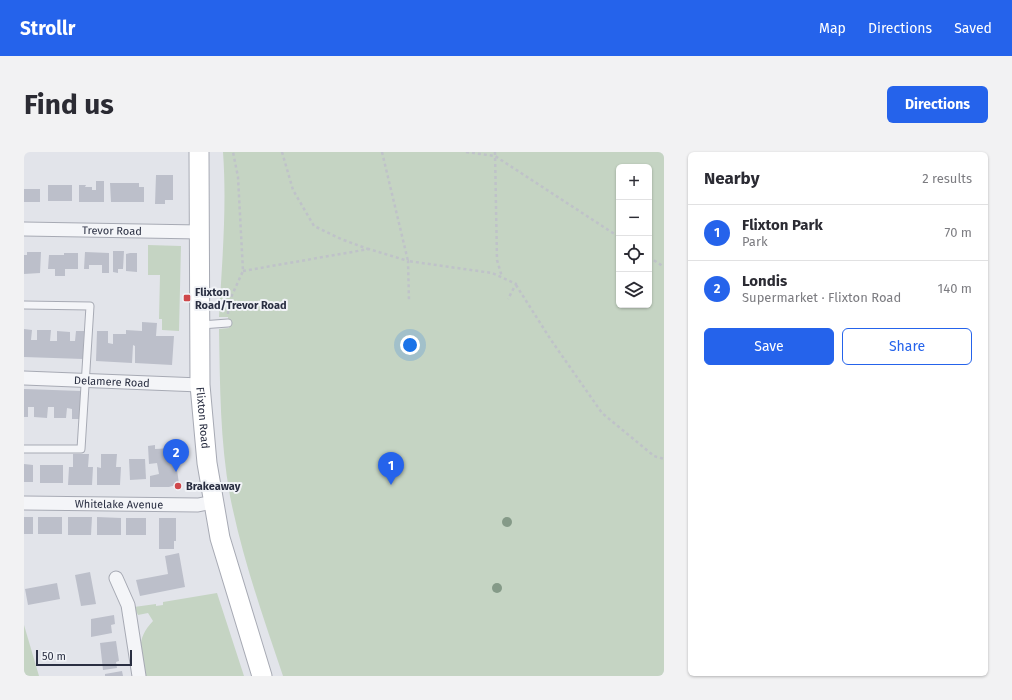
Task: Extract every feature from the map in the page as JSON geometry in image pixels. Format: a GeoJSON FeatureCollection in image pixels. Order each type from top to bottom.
{"type":"FeatureCollection","features":[{"type":"Feature","properties":{"kind":"main road","name":"Flixton Road"},"geometry":{"type":"LineString","coordinates":[[199,152],[200,384],[204,440],[213,502],[229,571],[262,676]]}},
{"type":"Feature","properties":{"kind":"street","name":"Trevor Road"},"geometry":{"type":"LineString","coordinates":[[24,230],[200,232]]}},
{"type":"Feature","properties":{"kind":"street","name":"Delamere Road"},"geometry":{"type":"LineString","coordinates":[[24,378],[200,384]]}},
{"type":"Feature","properties":{"kind":"street","name":"Whitelake Avenue"},"geometry":{"type":"LineString","coordinates":[[24,503],[198,505],[213,502]]}},
{"type":"Feature","properties":{"kind":"street"},"geometry":{"type":"LineString","coordinates":[[116,578],[128,605],[139,676]]}},
{"type":"Feature","properties":{"kind":"lane"},"geometry":{"type":"LineString","coordinates":[[24,305],[90,306],[81,449],[24,449]]}},
{"type":"Feature","properties":{"kind":"lane"},"geometry":{"type":"LineString","coordinates":[[199,325],[228,320]]}},
{"type":"Feature","properties":{"kind":"path"},"geometry":{"type":"LineString","coordinates":[[228,320],[228,304],[243,271],[238,177],[233,152]]}},
{"type":"Feature","properties":{"kind":"path"},"geometry":{"type":"LineString","coordinates":[[282,152],[293,190],[314,226],[341,240],[408,261],[492,273],[516,284],[551,340],[602,413],[654,456],[664,459]]}},
{"type":"Feature","properties":{"kind":"path"},"geometry":{"type":"LineString","coordinates":[[382,152],[408,261],[409,301]]}},
{"type":"Feature","properties":{"kind":"path"},"geometry":{"type":"LineString","coordinates":[[466,152],[495,154],[618,236]]}},
{"type":"Feature","properties":{"kind":"path"},"geometry":{"type":"LineString","coordinates":[[495,154],[497,260],[502,278]]}},
{"type":"Feature","properties":{"kind":"path"},"geometry":{"type":"LineString","coordinates":[[243,271],[369,249]]}},
{"type":"Feature","properties":{"kind":"path"},"geometry":{"type":"LineString","coordinates":[[652,259],[664,267]]}},
{"type":"Feature","properties":{"kind":"path"},"geometry":{"type":"LineString","coordinates":[[508,299],[516,284]]}},
{"type":"Feature","properties":{"kind":"green space"},"geometry":{"type":"Polygon","coordinates":[[[223,152],[664,152],[664,676],[283,676],[241,542],[230,496],[224,455],[221,413],[219,329],[229,328],[228,317],[219,317],[224,235],[223,152]]]}},
{"type":"Feature","properties":{"kind":"green space"},"geometry":{"type":"Polygon","coordinates":[[[148,245],[181,246],[179,331],[162,330],[162,319],[159,319],[160,275],[148,275],[148,245]]]}},
{"type":"Feature","properties":{"kind":"green space"},"geometry":{"type":"Polygon","coordinates":[[[217,593],[244,676],[144,676],[141,640],[147,628],[153,621],[148,613],[138,615],[134,607],[156,604],[156,606],[163,605],[163,602],[217,593]]]}},
{"type":"Feature","properties":{"kind":"green space"},"geometry":{"type":"Polygon","coordinates":[[[24,625],[39,676],[24,676],[24,625]]]}},
{"type":"Feature","properties":{"kind":"building"},"geometry":{"type":"Polygon","coordinates":[[[156,175],[173,175],[173,200],[165,200],[165,204],[155,204],[156,175]]]}},
{"type":"Feature","properties":{"kind":"building"},"geometry":{"type":"Polygon","coordinates":[[[96,181],[104,181],[104,202],[79,202],[79,185],[86,185],[85,187],[92,187],[92,190],[96,190],[96,181]]]}},
{"type":"Feature","properties":{"kind":"building"},"geometry":{"type":"Polygon","coordinates":[[[110,183],[139,183],[139,187],[144,187],[144,202],[111,202],[110,183]]]}},
{"type":"Feature","properties":{"kind":"building"},"geometry":{"type":"Polygon","coordinates":[[[48,185],[72,185],[72,201],[48,201],[48,185]]]}},
{"type":"Feature","properties":{"kind":"building"},"geometry":{"type":"Polygon","coordinates":[[[24,189],[40,189],[40,202],[24,202],[24,189]]]}},
{"type":"Feature","properties":{"kind":"building"},"geometry":{"type":"Polygon","coordinates":[[[113,251],[124,251],[123,269],[118,269],[118,273],[113,272],[113,251]]]}},
{"type":"Feature","properties":{"kind":"building"},"geometry":{"type":"Polygon","coordinates":[[[27,252],[41,252],[40,273],[24,274],[24,255],[27,255],[27,252]]]}},
{"type":"Feature","properties":{"kind":"building"},"geometry":{"type":"Polygon","coordinates":[[[85,252],[109,253],[109,273],[102,273],[102,265],[89,265],[89,269],[84,269],[85,252]]]}},
{"type":"Feature","properties":{"kind":"building"},"geometry":{"type":"Polygon","coordinates":[[[64,253],[78,253],[78,269],[65,269],[65,276],[55,276],[55,269],[48,269],[49,255],[64,255],[64,253]]]}},
{"type":"Feature","properties":{"kind":"building"},"geometry":{"type":"Polygon","coordinates":[[[137,253],[137,272],[126,271],[126,254],[137,253]]]}},
{"type":"Feature","properties":{"kind":"building"},"geometry":{"type":"Polygon","coordinates":[[[142,322],[157,323],[156,336],[174,336],[172,365],[135,363],[135,346],[133,345],[132,363],[96,361],[97,331],[108,331],[108,343],[113,344],[113,334],[126,334],[126,330],[142,331],[142,322]]]}},
{"type":"Feature","properties":{"kind":"building"},"geometry":{"type":"Polygon","coordinates":[[[24,329],[32,330],[31,340],[37,340],[37,330],[51,330],[50,341],[57,341],[57,331],[70,332],[70,341],[75,341],[76,331],[84,331],[83,359],[24,357],[24,329]]]}},
{"type":"Feature","properties":{"kind":"building"},"geometry":{"type":"Polygon","coordinates":[[[24,389],[82,391],[81,419],[72,419],[72,409],[67,408],[66,418],[54,418],[54,407],[48,407],[47,418],[34,417],[34,407],[28,407],[28,417],[24,417],[24,389]]]}},
{"type":"Feature","properties":{"kind":"building"},"geometry":{"type":"Polygon","coordinates":[[[155,445],[155,449],[174,448],[179,484],[169,487],[150,487],[150,476],[159,474],[157,463],[149,464],[148,446],[155,445]]]}},
{"type":"Feature","properties":{"kind":"building"},"geometry":{"type":"Polygon","coordinates":[[[73,454],[89,454],[88,467],[93,467],[92,485],[68,485],[69,467],[73,467],[73,454]]]}},
{"type":"Feature","properties":{"kind":"building"},"geometry":{"type":"Polygon","coordinates":[[[101,454],[117,454],[116,467],[121,467],[120,485],[97,485],[97,467],[101,468],[101,454]]]}},
{"type":"Feature","properties":{"kind":"building"},"geometry":{"type":"Polygon","coordinates":[[[129,459],[145,459],[146,479],[130,480],[129,459]]]}},
{"type":"Feature","properties":{"kind":"building"},"geometry":{"type":"Polygon","coordinates":[[[24,464],[33,465],[33,482],[24,482],[24,464]]]}},
{"type":"Feature","properties":{"kind":"building"},"geometry":{"type":"Polygon","coordinates":[[[40,465],[63,465],[63,483],[40,483],[40,465]]]}},
{"type":"Feature","properties":{"kind":"building"},"geometry":{"type":"Polygon","coordinates":[[[24,517],[33,517],[33,534],[24,534],[24,517]]]}},
{"type":"Feature","properties":{"kind":"building"},"geometry":{"type":"Polygon","coordinates":[[[38,517],[62,517],[62,534],[38,534],[38,517]]]}},
{"type":"Feature","properties":{"kind":"building"},"geometry":{"type":"Polygon","coordinates":[[[68,517],[92,517],[91,535],[68,535],[68,517]]]}},
{"type":"Feature","properties":{"kind":"building"},"geometry":{"type":"Polygon","coordinates":[[[97,517],[121,518],[121,535],[97,535],[97,517]]]}},
{"type":"Feature","properties":{"kind":"building"},"geometry":{"type":"Polygon","coordinates":[[[126,518],[146,518],[146,535],[126,535],[126,518]]]}},
{"type":"Feature","properties":{"kind":"building"},"geometry":{"type":"Polygon","coordinates":[[[159,518],[176,518],[176,541],[174,541],[174,549],[159,549],[159,518]]]}},
{"type":"Feature","properties":{"kind":"building"},"geometry":{"type":"Polygon","coordinates":[[[179,553],[185,587],[140,596],[136,580],[168,574],[165,556],[179,553]]]}},
{"type":"Feature","properties":{"kind":"building"},"geometry":{"type":"Polygon","coordinates":[[[90,572],[96,604],[81,606],[75,575],[90,572]]]}},
{"type":"Feature","properties":{"kind":"building"},"geometry":{"type":"Polygon","coordinates":[[[57,583],[60,599],[28,605],[25,589],[57,583]]]}},
{"type":"Feature","properties":{"kind":"building"},"geometry":{"type":"Polygon","coordinates":[[[114,615],[115,624],[111,625],[112,633],[91,637],[91,619],[114,615]]]}},
{"type":"Feature","properties":{"kind":"building"},"geometry":{"type":"Polygon","coordinates":[[[116,641],[119,661],[116,662],[117,668],[103,670],[100,643],[116,641]]]}},
{"type":"Feature","properties":{"kind":"building"},"geometry":{"type":"Polygon","coordinates":[[[122,671],[123,676],[105,676],[105,674],[122,671]]]}},
{"type":"Feature","properties":{"kind":"place","name":"Flixton Road/Trevor Road"},"geometry":{"type":"Point","coordinates":[187,298]}},
{"type":"Feature","properties":{"kind":"place","name":"Londis"},"geometry":{"type":"Point","coordinates":[176,472]}},
{"type":"Feature","properties":{"kind":"place","name":"Flixton Park"},"geometry":{"type":"Point","coordinates":[391,485]}},
{"type":"Feature","properties":{"kind":"place","name":"Brakeaway"},"geometry":{"type":"Point","coordinates":[178,486]}}]}
